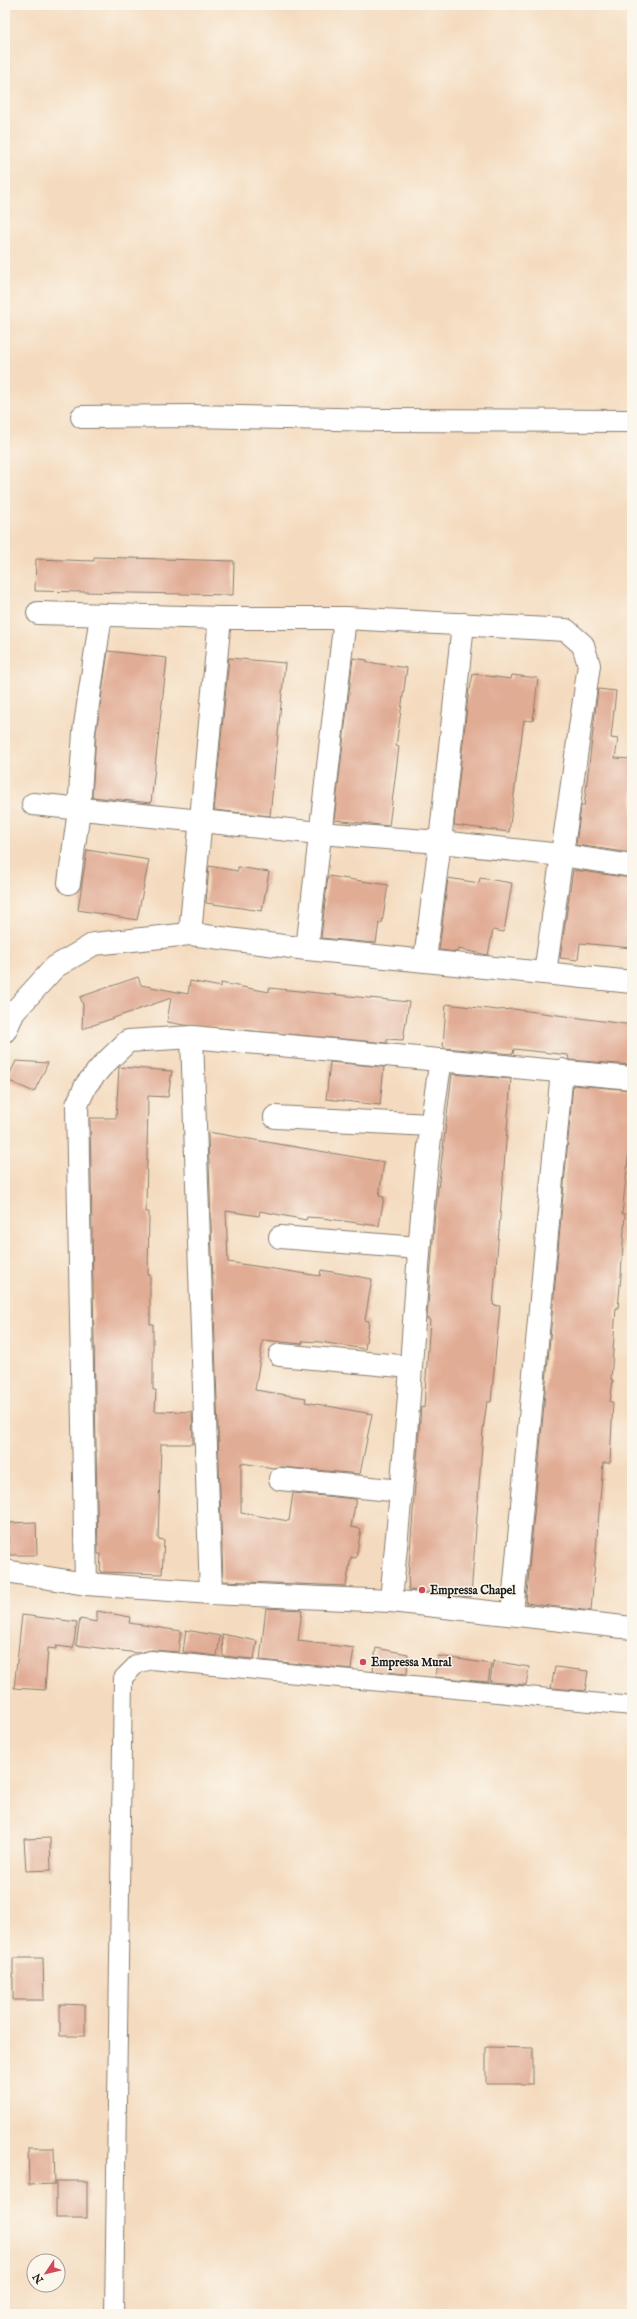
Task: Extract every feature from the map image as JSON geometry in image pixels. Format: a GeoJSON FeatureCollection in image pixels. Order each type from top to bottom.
{"type":"FeatureCollection","features":[{"type":"Feature","properties":{"kind":"street"},"geometry":{"type":"LineString","coordinates":[[82,417],[191,416],[383,420],[632,421]]}},
{"type":"Feature","properties":{"kind":"street"},"geometry":{"type":"LineString","coordinates":[[38,613],[220,618],[345,618],[566,630],[584,645],[589,665],[545,973]]}},
{"type":"Feature","properties":{"kind":"street"},"geometry":{"type":"LineString","coordinates":[[69,883],[79,810],[84,732],[101,615]]}},
{"type":"Feature","properties":{"kind":"street"},"geometry":{"type":"LineString","coordinates":[[190,934],[220,618]]}},
{"type":"Feature","properties":{"kind":"street"},"geometry":{"type":"LineString","coordinates":[[307,949],[319,833],[345,618]]}},
{"type":"Feature","properties":{"kind":"street"},"geometry":{"type":"LineString","coordinates":[[425,959],[440,842],[463,624]]}},
{"type":"Feature","properties":{"kind":"street"},"geometry":{"type":"LineString","coordinates":[[33,804],[200,822],[440,842],[561,855],[632,866]]}},
{"type":"Feature","properties":{"kind":"street"},"geometry":{"type":"LineString","coordinates":[[5,1031],[14,1012],[55,967],[94,944],[190,934],[307,949],[425,959],[632,982]]}},
{"type":"Feature","properties":{"kind":"street"},"geometry":{"type":"LineString","coordinates":[[192,1037],[211,1593]]}},
{"type":"Feature","properties":{"kind":"street"},"geometry":{"type":"LineString","coordinates":[[86,1584],[77,1105],[86,1085],[102,1066],[128,1041],[192,1037],[562,1070],[632,1078]]}},
{"type":"Feature","properties":{"kind":"street"},"geometry":{"type":"LineString","coordinates":[[391,1601],[411,1367],[418,1248],[430,1125],[441,1060]]}},
{"type":"Feature","properties":{"kind":"street"},"geometry":{"type":"LineString","coordinates":[[512,1614],[562,1070]]}},
{"type":"Feature","properties":{"kind":"street"},"geometry":{"type":"LineString","coordinates":[[275,1116],[430,1125]]}},
{"type":"Feature","properties":{"kind":"street"},"geometry":{"type":"LineString","coordinates":[[280,1237],[418,1248]]}},
{"type":"Feature","properties":{"kind":"street"},"geometry":{"type":"LineString","coordinates":[[280,1356],[411,1367]]}},
{"type":"Feature","properties":{"kind":"street"},"geometry":{"type":"LineString","coordinates":[[280,1479],[401,1491]]}},
{"type":"Feature","properties":{"kind":"street"},"geometry":{"type":"LineString","coordinates":[[5,1571],[86,1584],[211,1593],[391,1601],[632,1628]]}},
{"type":"Feature","properties":{"kind":"lane"},"geometry":{"type":"LineString","coordinates":[[114,2314],[123,1678],[137,1664],[151,1660],[632,1706]]}},
{"type":"Feature","properties":{"kind":"building"},"geometry":{"type":"Polygon","coordinates":[[[94,557],[234,561],[233,595],[35,591],[36,559],[94,561],[94,557]]]}},
{"type":"Feature","properties":{"kind":"building"},"geometry":{"type":"Polygon","coordinates":[[[108,651],[167,658],[151,803],[92,797],[96,733],[108,651]]]}},
{"type":"Feature","properties":{"kind":"building"},"geometry":{"type":"Polygon","coordinates":[[[229,658],[285,663],[270,816],[214,810],[229,658]]]}},
{"type":"Feature","properties":{"kind":"building"},"geometry":{"type":"Polygon","coordinates":[[[353,658],[367,660],[367,662],[407,668],[396,746],[399,747],[389,826],[334,820],[353,658]]]}},
{"type":"Feature","properties":{"kind":"building"},"geometry":{"type":"Polygon","coordinates":[[[473,674],[511,679],[512,675],[538,678],[533,721],[524,720],[509,832],[454,825],[469,689],[473,674]]]}},
{"type":"Feature","properties":{"kind":"building"},"geometry":{"type":"Polygon","coordinates":[[[598,689],[616,691],[611,738],[618,739],[615,758],[632,759],[632,853],[576,845],[581,806],[584,806],[598,689]]]}},
{"type":"Feature","properties":{"kind":"building"},"geometry":{"type":"Polygon","coordinates":[[[87,850],[149,860],[137,920],[78,910],[87,850]]]}},
{"type":"Feature","properties":{"kind":"building"},"geometry":{"type":"Polygon","coordinates":[[[209,866],[238,871],[238,867],[269,872],[262,911],[206,903],[209,866]]]}},
{"type":"Feature","properties":{"kind":"building"},"geometry":{"type":"Polygon","coordinates":[[[573,870],[632,878],[632,948],[580,943],[578,960],[560,958],[573,870]]]}},
{"type":"Feature","properties":{"kind":"building"},"geometry":{"type":"Polygon","coordinates":[[[328,876],[388,885],[382,923],[379,923],[376,943],[321,938],[328,876]]]}},
{"type":"Feature","properties":{"kind":"building"},"geometry":{"type":"Polygon","coordinates":[[[448,878],[479,883],[480,878],[512,883],[504,932],[493,930],[488,955],[458,949],[457,952],[439,950],[448,878]]]}},
{"type":"Feature","properties":{"kind":"building"},"geometry":{"type":"Polygon","coordinates":[[[138,977],[141,985],[188,994],[190,981],[221,987],[221,983],[269,992],[269,988],[409,1002],[403,1040],[387,1039],[387,1043],[184,1025],[167,1022],[171,998],[82,1029],[83,1005],[80,997],[138,977]]]}},
{"type":"Feature","properties":{"kind":"building"},"geometry":{"type":"Polygon","coordinates":[[[446,1004],[497,1010],[513,1009],[632,1025],[632,1065],[569,1060],[568,1055],[514,1049],[513,1054],[445,1048],[443,1046],[446,1004]]]}},
{"type":"Feature","properties":{"kind":"building"},"geometry":{"type":"Polygon","coordinates":[[[16,1061],[48,1063],[34,1092],[7,1080],[16,1061]]]}},
{"type":"Feature","properties":{"kind":"building"},"geometry":{"type":"Polygon","coordinates":[[[330,1062],[384,1067],[380,1105],[326,1099],[330,1062]]]}},
{"type":"Feature","properties":{"kind":"building"},"geometry":{"type":"Polygon","coordinates":[[[119,1067],[172,1071],[168,1097],[148,1096],[146,1212],[149,1212],[148,1275],[150,1275],[150,1324],[153,1324],[153,1390],[156,1390],[155,1411],[192,1412],[193,1444],[161,1444],[158,1539],[164,1540],[162,1574],[100,1572],[101,1554],[98,1554],[90,1118],[116,1118],[119,1067]]]}},
{"type":"Feature","properties":{"kind":"building"},"geometry":{"type":"Polygon","coordinates":[[[452,1074],[511,1079],[493,1305],[500,1306],[491,1402],[487,1402],[483,1430],[471,1597],[409,1590],[408,1578],[421,1407],[424,1408],[430,1319],[427,1319],[435,1214],[452,1074]]]}},
{"type":"Feature","properties":{"kind":"building"},"geometry":{"type":"Polygon","coordinates":[[[573,1085],[632,1090],[630,1141],[622,1214],[625,1214],[621,1275],[618,1308],[616,1308],[611,1380],[613,1380],[610,1402],[613,1402],[610,1463],[603,1463],[591,1611],[526,1603],[573,1085]]]}},
{"type":"Feature","properties":{"kind":"building"},"geometry":{"type":"Polygon","coordinates":[[[208,1132],[384,1162],[379,1196],[384,1197],[379,1226],[322,1218],[307,1217],[306,1220],[260,1211],[259,1216],[226,1211],[228,1262],[320,1276],[321,1270],[372,1279],[365,1320],[369,1321],[365,1349],[320,1342],[303,1341],[302,1344],[263,1340],[255,1390],[306,1398],[305,1402],[372,1414],[360,1474],[281,1467],[274,1468],[241,1463],[241,1513],[289,1521],[293,1493],[356,1499],[351,1527],[361,1529],[356,1558],[351,1557],[346,1586],[223,1581],[208,1132]]]}},
{"type":"Feature","properties":{"kind":"building"},"geometry":{"type":"Polygon","coordinates":[[[36,1522],[37,1555],[9,1555],[7,1523],[36,1522]]]}},
{"type":"Feature","properties":{"kind":"building"},"geometry":{"type":"Polygon","coordinates":[[[266,1608],[302,1610],[298,1641],[354,1648],[351,1669],[260,1660],[266,1608]]]}},
{"type":"Feature","properties":{"kind":"building"},"geometry":{"type":"Polygon","coordinates":[[[97,1611],[130,1617],[129,1623],[181,1631],[178,1652],[152,1650],[138,1653],[76,1645],[80,1619],[97,1622],[97,1611]]]}},
{"type":"Feature","properties":{"kind":"building"},"geometry":{"type":"Polygon","coordinates":[[[22,1615],[77,1622],[73,1648],[56,1646],[56,1649],[48,1648],[45,1690],[14,1688],[22,1615]]]}},
{"type":"Feature","properties":{"kind":"building"},"geometry":{"type":"Polygon","coordinates":[[[186,1630],[220,1636],[217,1656],[183,1652],[186,1630]]]}},
{"type":"Feature","properties":{"kind":"building"},"geometry":{"type":"Polygon","coordinates":[[[222,1634],[257,1641],[254,1659],[223,1656],[222,1634]]]}},
{"type":"Feature","properties":{"kind":"building"},"geometry":{"type":"Polygon","coordinates":[[[376,1648],[408,1654],[407,1674],[373,1671],[376,1648]]]}},
{"type":"Feature","properties":{"kind":"building"},"geometry":{"type":"Polygon","coordinates":[[[438,1656],[491,1664],[488,1682],[435,1677],[438,1656]]]}},
{"type":"Feature","properties":{"kind":"building"},"geometry":{"type":"Polygon","coordinates":[[[493,1661],[529,1667],[526,1685],[490,1682],[493,1661]]]}},
{"type":"Feature","properties":{"kind":"building"},"geometry":{"type":"Polygon","coordinates":[[[555,1667],[588,1671],[585,1691],[551,1688],[555,1667]]]}},
{"type":"Feature","properties":{"kind":"building"},"geometry":{"type":"Polygon","coordinates":[[[50,1838],[51,1870],[26,1871],[24,1839],[50,1838]]]}},
{"type":"Feature","properties":{"kind":"building"},"geometry":{"type":"Polygon","coordinates":[[[13,1958],[43,1958],[44,2000],[13,2000],[13,1958]]]}},
{"type":"Feature","properties":{"kind":"building"},"geometry":{"type":"Polygon","coordinates":[[[60,2004],[85,2005],[85,2036],[60,2036],[60,2004]]]}},
{"type":"Feature","properties":{"kind":"building"},"geometry":{"type":"Polygon","coordinates":[[[486,2047],[533,2048],[533,2084],[486,2084],[486,2047]]]}},
{"type":"Feature","properties":{"kind":"building"},"geometry":{"type":"Polygon","coordinates":[[[28,2148],[54,2148],[55,2184],[29,2185],[28,2148]]]}},
{"type":"Feature","properties":{"kind":"building"},"geometry":{"type":"Polygon","coordinates":[[[56,2181],[87,2181],[87,2218],[56,2218],[56,2181]]]}},
{"type":"Feature","properties":{"kind":"place","name":"Empressa Chapel"},"geometry":{"type":"Point","coordinates":[422,1590]}},
{"type":"Feature","properties":{"kind":"place","name":"Empressa Mural"},"geometry":{"type":"Point","coordinates":[363,1662]}}]}
